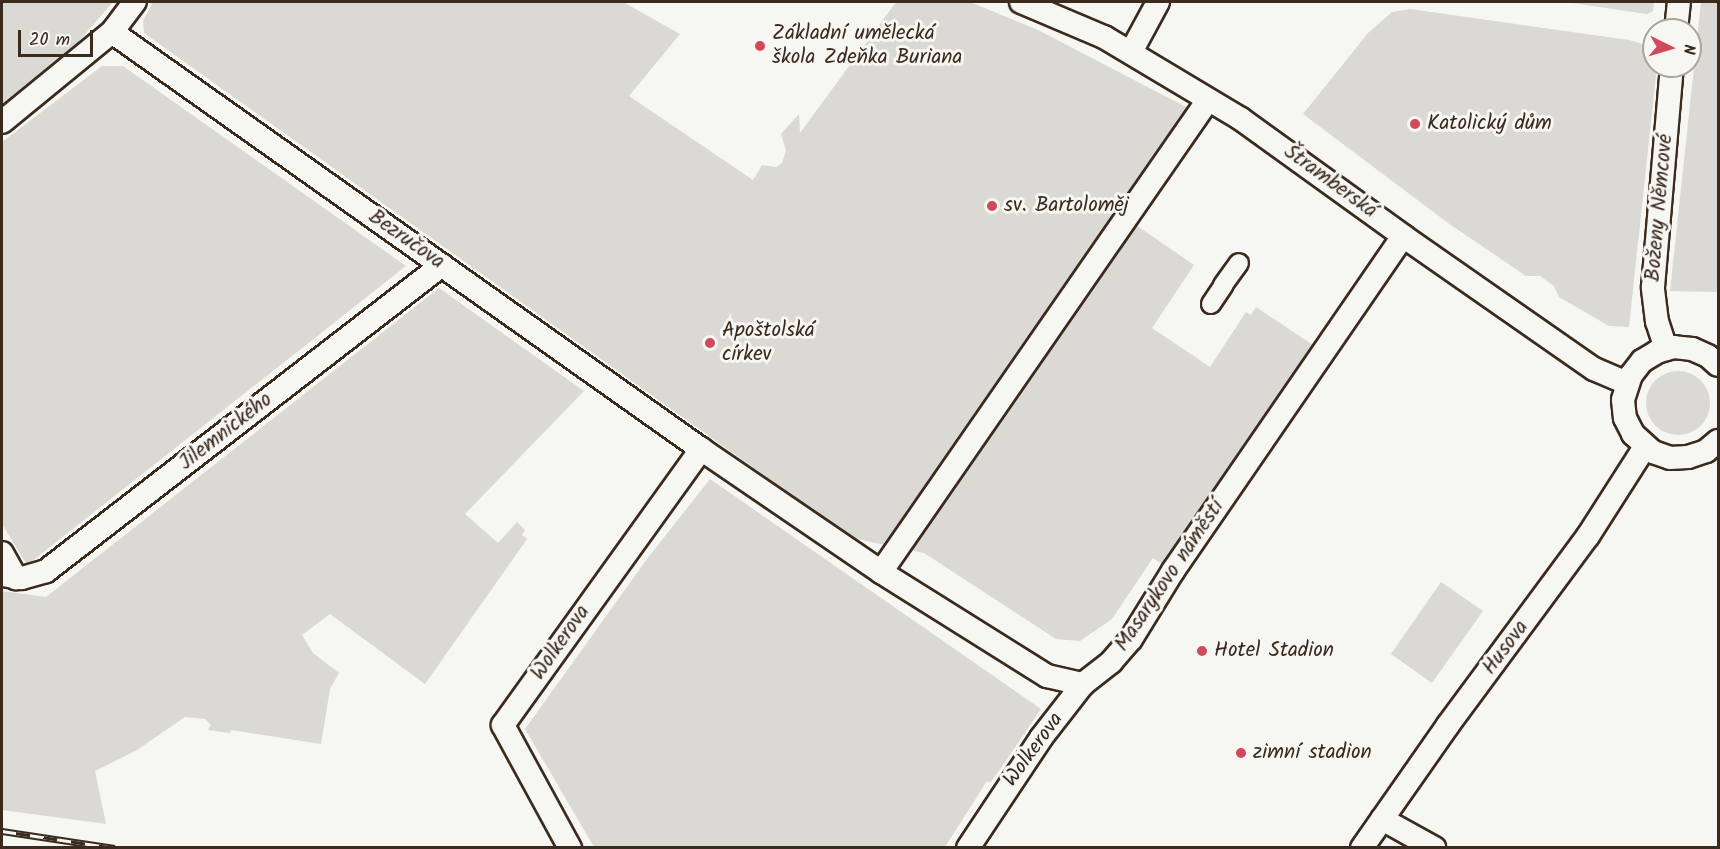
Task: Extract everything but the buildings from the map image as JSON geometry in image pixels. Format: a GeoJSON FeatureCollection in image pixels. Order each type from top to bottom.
{"type":"FeatureCollection","features":[{"type":"Feature","properties":{"kind":"street"},"geometry":{"type":"LineString","coordinates":[[2,122],[112,32],[135,2]]}},
{"type":"Feature","properties":{"kind":"street","name":"Štramberská"},"geometry":{"type":"LineString","coordinates":[[1021,2],[1076,24],[1131,52],[1208,100],[1274,142],[1403,236],[1594,369],[1627,382]]}},
{"type":"Feature","properties":{"kind":"street"},"geometry":{"type":"LineString","coordinates":[[1131,52],[1158,2]]}},
{"type":"Feature","properties":{"kind":"street"},"geometry":{"type":"LineString","coordinates":[[1677,18],[1679,2]]}},
{"type":"Feature","properties":{"kind":"street","name":"Bezručova"},"geometry":{"type":"LineString","coordinates":[[112,32],[701,449]]}},
{"type":"Feature","properties":{"kind":"street","name":"Boženy Němcové"},"geometry":{"type":"LineString","coordinates":[[1666,349],[1657,322],[1653,287],[1671,78]]}},
{"type":"Feature","properties":{"kind":"street"},"geometry":{"type":"LineString","coordinates":[[881,572],[1208,100]]}},
{"type":"Feature","properties":{"kind":"street","name":"Masarykovo náměstí"},"geometry":{"type":"LineString","coordinates":[[1083,684],[1111,662],[1131,639],[1173,570],[1403,236]]}},
{"type":"Feature","properties":{"kind":"street"},"geometry":{"type":"LineString","coordinates":[[1211,304],[1239,263]]}},
{"type":"Feature","properties":{"kind":"street","name":"Jilemnického"},"geometry":{"type":"LineString","coordinates":[[9,576],[46,571],[327,351],[442,265]]}},
{"type":"Feature","properties":{"kind":"street"},"geometry":{"type":"LineString","coordinates":[[1718,362],[1692,349],[1666,349],[1642,361],[1627,382],[1623,400],[1625,418],[1633,434],[1645,447],[1661,455],[1679,458],[1697,455],[1719,441]]}},
{"type":"Feature","properties":{"kind":"street","name":"Husova"},"geometry":{"type":"LineString","coordinates":[[1362,848],[1588,536],[1645,447]]}},
{"type":"Feature","properties":{"kind":"street"},"geometry":{"type":"LineString","coordinates":[[701,449],[881,572],[1047,676],[1083,684]]}},
{"type":"Feature","properties":{"kind":"street","name":"Wolkerova"},"geometry":{"type":"LineString","coordinates":[[566,846],[503,725],[701,449]]}},
{"type":"Feature","properties":{"kind":"street"},"geometry":{"type":"LineString","coordinates":[[2,553],[9,576]]}},
{"type":"Feature","properties":{"kind":"street","name":"Wolkerova"},"geometry":{"type":"LineString","coordinates":[[968,848],[1041,738],[1083,684]]}},
{"type":"Feature","properties":{"kind":"street"},"geometry":{"type":"LineString","coordinates":[[1382,819],[1434,848]]}},
{"type":"Feature","properties":{"kind":"shaded area"},"geometry":{"type":"Polygon","coordinates":[[[2,2],[113,2],[78,42],[2,104],[2,2]]]}},
{"type":"Feature","properties":{"kind":"shaded area"},"geometry":{"type":"Polygon","coordinates":[[[153,2],[623,2],[680,34],[629,96],[753,180],[762,165],[776,167],[782,163],[786,151],[781,134],[799,114],[800,133],[896,2],[970,2],[1038,30],[1211,120],[1136,225],[1194,265],[1152,328],[1210,367],[1246,312],[1251,315],[1256,307],[1313,345],[1162,564],[1153,558],[1112,619],[1080,641],[1056,639],[924,553],[852,538],[144,33],[143,21],[153,2]]]}},
{"type":"Feature","properties":{"kind":"shaded area"},"geometry":{"type":"Polygon","coordinates":[[[1565,2],[1654,2],[1653,11],[1647,14],[1565,2]]]}},
{"type":"Feature","properties":{"kind":"shaded area"},"geometry":{"type":"Polygon","coordinates":[[[1701,2],[1718,2],[1718,290],[1716,292],[1670,291],[1693,78],[1702,78],[1702,18],[1699,18],[1701,2]]]}},
{"type":"Feature","properties":{"kind":"shaded area"},"geometry":{"type":"Polygon","coordinates":[[[1410,9],[1629,40],[1642,45],[1642,78],[1656,78],[1629,327],[1609,326],[1559,297],[1554,286],[1540,276],[1526,276],[1448,223],[1303,114],[1368,33],[1392,12],[1410,9]]]}},
{"type":"Feature","properties":{"kind":"shaded area"},"geometry":{"type":"Polygon","coordinates":[[[102,66],[123,66],[406,266],[27,565],[2,524],[2,142],[102,66]]]}},
{"type":"Feature","properties":{"kind":"shaded area"},"geometry":{"type":"Polygon","coordinates":[[[439,288],[584,391],[465,514],[498,543],[517,522],[525,530],[522,535],[527,539],[425,684],[330,614],[302,635],[313,653],[339,673],[330,689],[321,744],[231,730],[230,733],[208,730],[211,725],[205,719],[185,717],[137,750],[95,771],[106,824],[2,810],[2,591],[46,597],[439,288]]]}},
{"type":"Feature","properties":{"kind":"shaded area"},"geometry":{"type":"Polygon","coordinates":[[[1672,371],[1684,371],[1701,380],[1708,391],[1710,403],[1708,415],[1701,426],[1684,435],[1672,435],[1660,430],[1651,421],[1646,409],[1646,397],[1651,385],[1660,376],[1672,371]]]}},
{"type":"Feature","properties":{"kind":"shaded area"},"geometry":{"type":"Polygon","coordinates":[[[710,479],[1041,709],[990,783],[987,781],[945,847],[594,847],[525,729],[647,559],[710,479]]]}},
{"type":"Feature","properties":{"kind":"shaded area"},"geometry":{"type":"Polygon","coordinates":[[[1441,582],[1483,611],[1432,683],[1391,654],[1441,582]]]}},
{"type":"Feature","properties":{"kind":"railway"},"geometry":{"type":"LineString","coordinates":[[2,831],[115,848]]}},
{"type":"Feature","properties":{"kind":"place","name":"Základní umělecká škola Zdeňka Buriana"},"geometry":{"type":"Point","coordinates":[760,46]}},
{"type":"Feature","properties":{"kind":"place","name":"Katolický dům"},"geometry":{"type":"Point","coordinates":[1415,124]}},
{"type":"Feature","properties":{"kind":"place","name":"sv. Bartoloměj"},"geometry":{"type":"Point","coordinates":[992,206]}},
{"type":"Feature","properties":{"kind":"place","name":"Apoštolská církev"},"geometry":{"type":"Point","coordinates":[710,343]}},
{"type":"Feature","properties":{"kind":"place","name":"Hotel Stadion"},"geometry":{"type":"Point","coordinates":[1202,651]}},
{"type":"Feature","properties":{"kind":"place","name":"zimní stadion"},"geometry":{"type":"Point","coordinates":[1241,753]}}]}
